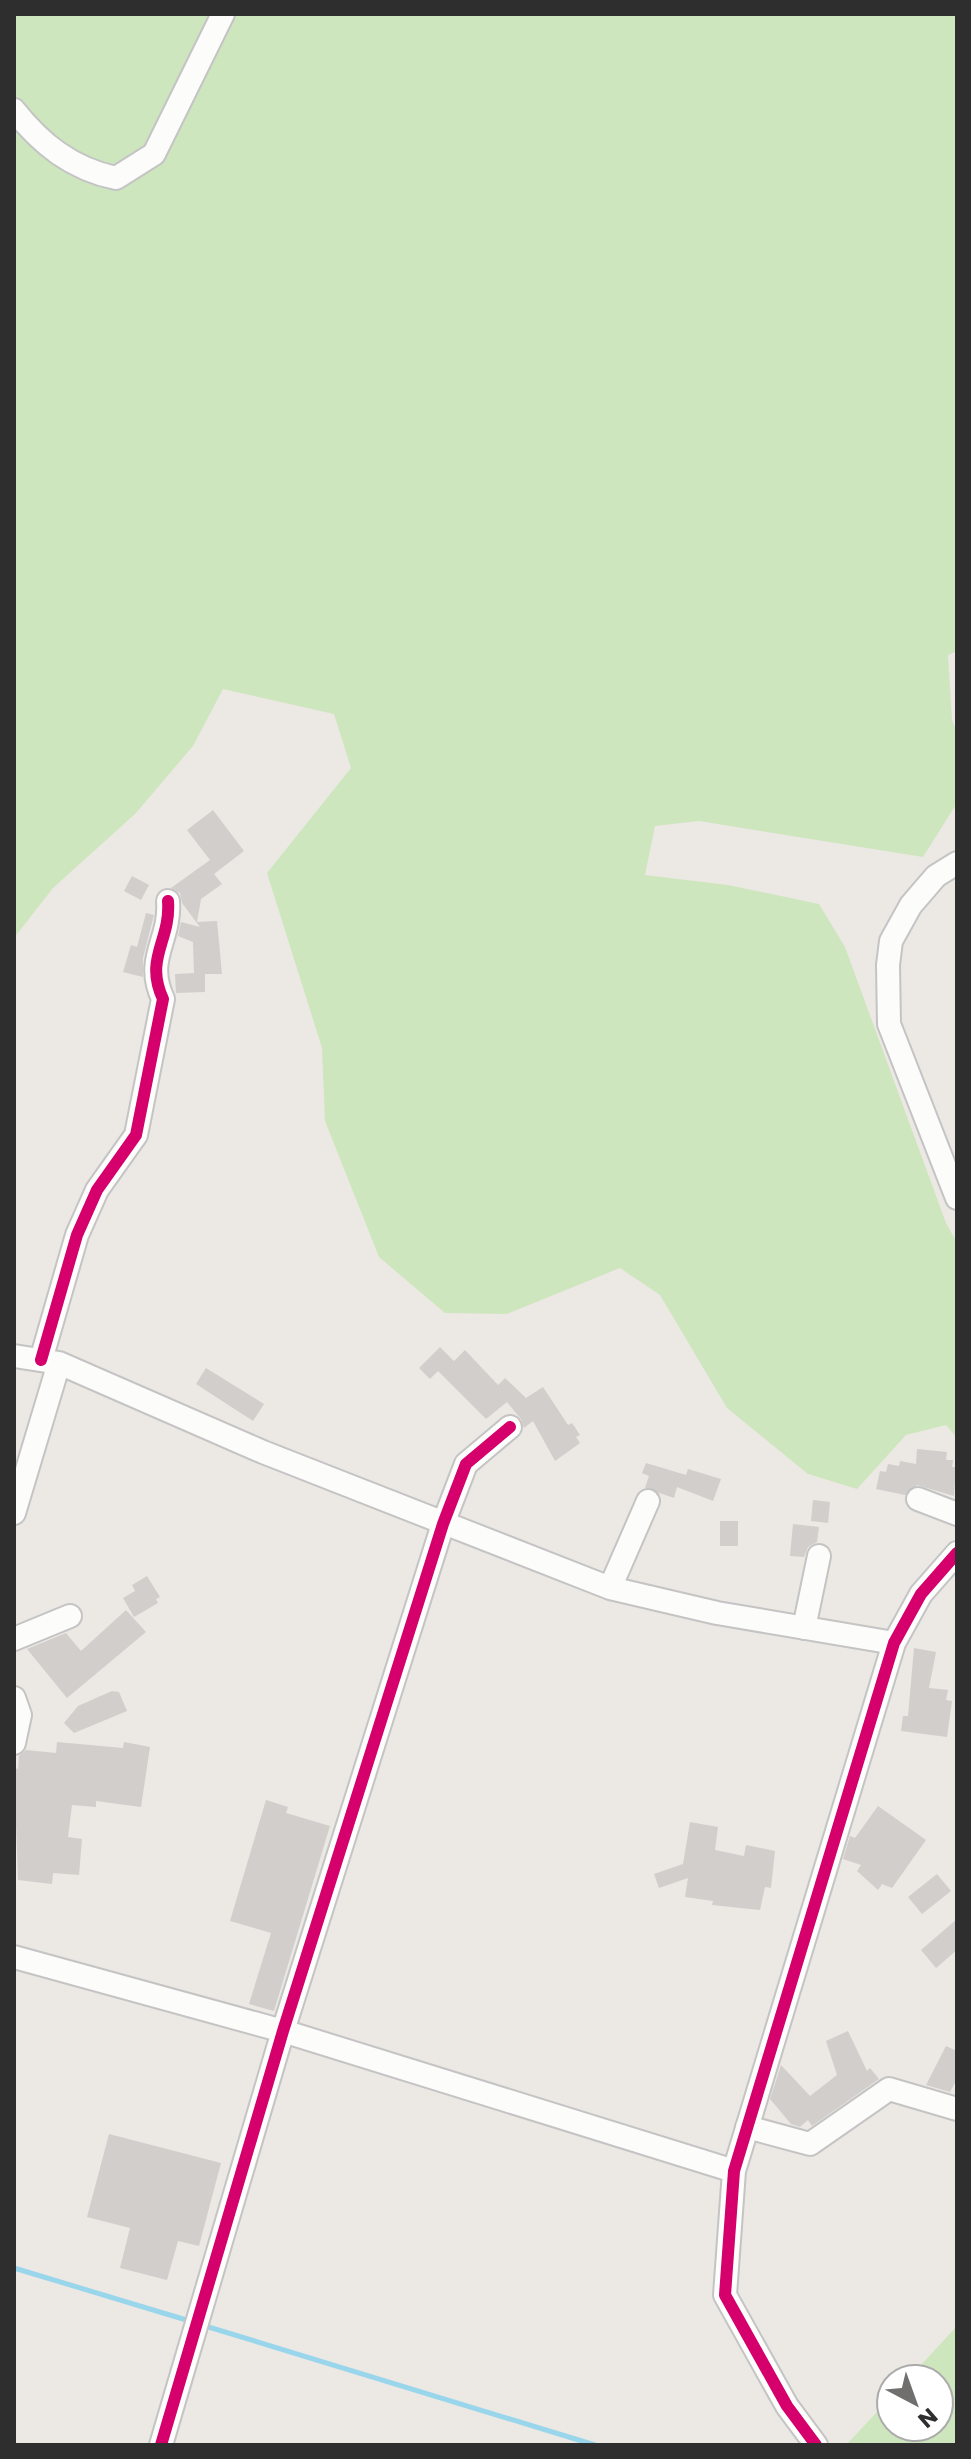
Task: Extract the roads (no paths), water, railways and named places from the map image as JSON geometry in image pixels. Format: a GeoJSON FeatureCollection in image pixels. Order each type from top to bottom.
{"type":"FeatureCollection","features":[{"type":"Feature","properties":{"kind":"street"},"geometry":{"type":"LineString","coordinates":[[14,110],[39,142],[92,173],[116,178],[154,154],[223,14]]}},
{"type":"Feature","properties":{"kind":"street"},"geometry":{"type":"LineString","coordinates":[[957,863],[936,876],[911,905],[891,941],[888,965],[889,1024],[957,1198]]}},
{"type":"Feature","properties":{"kind":"street"},"geometry":{"type":"LineString","coordinates":[[14,1513],[77,1235],[97,1190],[136,1135],[163,999],[153,978],[169,919],[168,901]]}},
{"type":"Feature","properties":{"kind":"street"},"geometry":{"type":"LineString","coordinates":[[14,1356],[50,1362],[263,1452],[610,1588],[717,1613],[894,1643]]}},
{"type":"Feature","properties":{"kind":"street"},"geometry":{"type":"LineString","coordinates":[[161,2445],[283,2031],[443,1524],[466,1464],[510,1427]]}},
{"type":"Feature","properties":{"kind":"street"},"geometry":{"type":"LineString","coordinates":[[918,1499],[957,1514]]}},
{"type":"Feature","properties":{"kind":"street"},"geometry":{"type":"LineString","coordinates":[[610,1588],[648,1501]]}},
{"type":"Feature","properties":{"kind":"street"},"geometry":{"type":"LineString","coordinates":[[816,2445],[787,2406],[725,2295],[734,2171],[894,1643],[921,1594],[957,1553]]}},
{"type":"Feature","properties":{"kind":"street"},"geometry":{"type":"LineString","coordinates":[[804,1628],[819,1556]]}},
{"type":"Feature","properties":{"kind":"street"},"geometry":{"type":"LineString","coordinates":[[14,1639],[70,1616]]}},
{"type":"Feature","properties":{"kind":"street"},"geometry":{"type":"LineString","coordinates":[[14,1698],[20,1715],[14,1743]]}},
{"type":"Feature","properties":{"kind":"street"},"geometry":{"type":"LineString","coordinates":[[14,1957],[283,2031],[734,2171]]}},
{"type":"Feature","properties":{"kind":"street"},"geometry":{"type":"LineString","coordinates":[[747,2127],[810,2144],[889,2089],[954,2105]]}},
{"type":"Feature","properties":{"kind":"waterway"},"geometry":{"type":"LineString","coordinates":[[14,2268],[193,2322]]}},
{"type":"Feature","properties":{"kind":"waterway"},"geometry":{"type":"LineString","coordinates":[[202,2325],[595,2445]]}}]}
